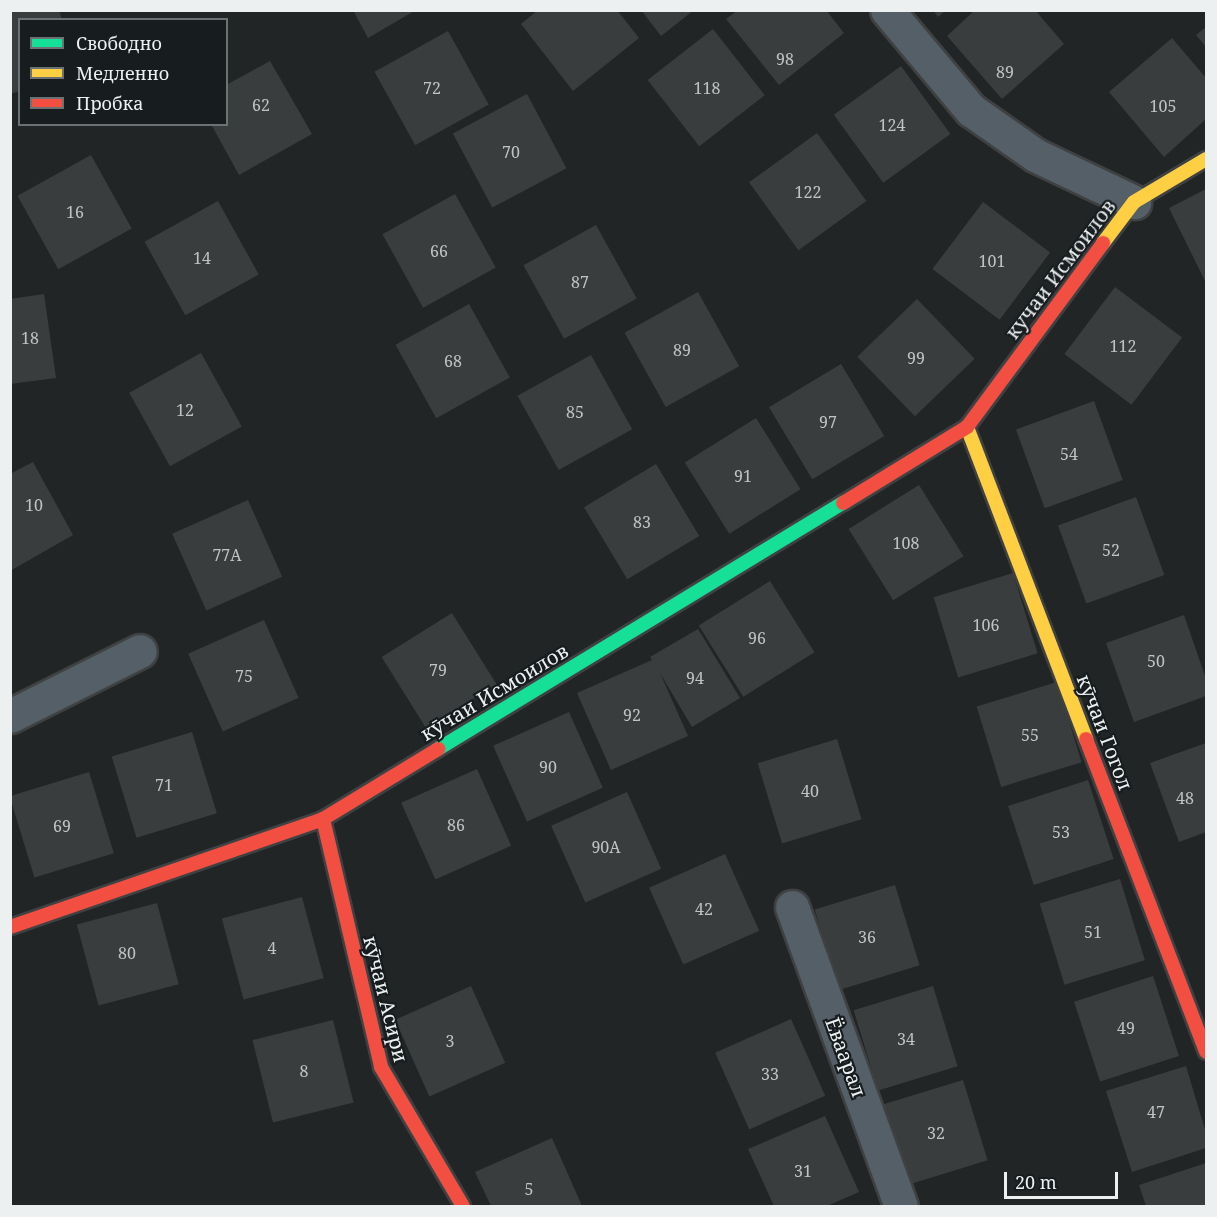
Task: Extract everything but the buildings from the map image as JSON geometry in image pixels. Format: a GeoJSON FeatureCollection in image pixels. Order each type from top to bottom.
{"type":"FeatureCollection","features":[{"type":"Feature","properties":{"kind":"street"},"geometry":{"type":"LineString","coordinates":[[887,10],[971,110],[1035,154],[1134,202]]}},
{"type":"Feature","properties":{"kind":"street","name":"кучаи Исмоилов"},"geometry":{"type":"LineString","coordinates":[[967,427],[1134,202],[1206,159]]}},
{"type":"Feature","properties":{"kind":"street","name":"кӯчаи Исмоилов"},"geometry":{"type":"LineString","coordinates":[[10,927],[323,819],[967,427]]}},
{"type":"Feature","properties":{"kind":"street","name":"кӯчаи Гогол"},"geometry":{"type":"LineString","coordinates":[[967,427],[1206,1052]]}},
{"type":"Feature","properties":{"kind":"street"},"geometry":{"type":"LineString","coordinates":[[10,716],[140,651]]}},
{"type":"Feature","properties":{"kind":"street","name":"кӯчаи Асири"},"geometry":{"type":"LineString","coordinates":[[323,819],[381,1067],[463,1206]]}},
{"type":"Feature","properties":{"kind":"street","name":"Ёваарал"},"geometry":{"type":"LineString","coordinates":[[792,907],[900,1206]]}},
{"type":"Feature","properties":{"kind":"traffic: fast"},"geometry":{"type":"LineString","coordinates":[[438,749],[843,503]]}},
{"type":"Feature","properties":{"kind":"traffic: slow"},"geometry":{"type":"LineString","coordinates":[[1103,243],[1134,202],[1206,159]]}},
{"type":"Feature","properties":{"kind":"traffic: slow"},"geometry":{"type":"LineString","coordinates":[[967,427],[1086,739]]}},
{"type":"Feature","properties":{"kind":"traffic: jam"},"geometry":{"type":"LineString","coordinates":[[843,503],[967,427],[1103,243]]}},
{"type":"Feature","properties":{"kind":"traffic: jam"},"geometry":{"type":"LineString","coordinates":[[1086,739],[1206,1052]]}},
{"type":"Feature","properties":{"kind":"traffic: jam"},"geometry":{"type":"LineString","coordinates":[[10,927],[323,819],[438,749]]}},
{"type":"Feature","properties":{"kind":"traffic: jam"},"geometry":{"type":"LineString","coordinates":[[323,819],[381,1067],[463,1206]]}}]}
